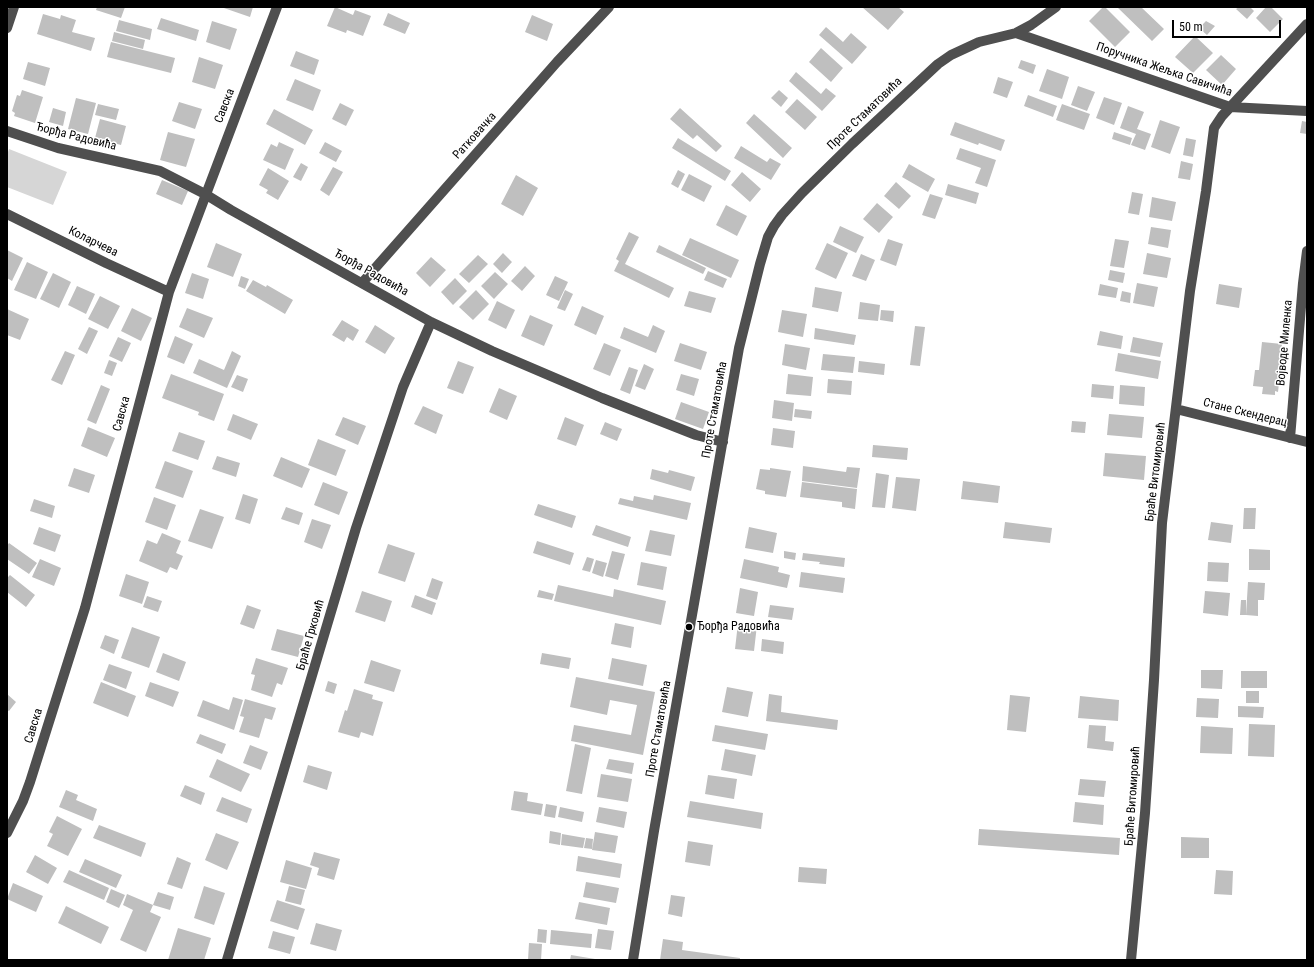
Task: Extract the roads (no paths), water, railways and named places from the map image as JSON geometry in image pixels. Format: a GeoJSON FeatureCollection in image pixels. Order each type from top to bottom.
{"type":"FeatureCollection","features":[{"type":"Feature","properties":{"kind":"street"},"geometry":{"type":"LineString","coordinates":[[7,28],[14,7]]}},
{"type":"Feature","properties":{"kind":"street","name":"Савска"},"geometry":{"type":"LineString","coordinates":[[7,833],[23,801],[30,782],[85,608],[168,292],[277,7]]}},
{"type":"Feature","properties":{"kind":"street","name":"Ратковачка"},"geometry":{"type":"LineString","coordinates":[[362,283],[556,62],[609,7]]}},
{"type":"Feature","properties":{"kind":"street","name":"Проте Стаматовића"},"geometry":{"type":"LineString","coordinates":[[633,960],[654,831],[739,348],[766,242],[774,226],[792,204],[852,144],[938,64],[950,55],[979,42],[1016,33],[1031,25],[1056,7]]}},
{"type":"Feature","properties":{"kind":"street","name":"Браће Витомировић"},"geometry":{"type":"LineString","coordinates":[[1131,960],[1146,813],[1162,523],[1190,291],[1206,191],[1214,128],[1230,107],[1307,24]]}},
{"type":"Feature","properties":{"kind":"street","name":"Поручника Жељка Савичића"},"geometry":{"type":"LineString","coordinates":[[1016,33],[1230,107],[1307,111]]}},
{"type":"Feature","properties":{"kind":"street","name":"Ђорђа Радовића"},"geometry":{"type":"LineString","coordinates":[[7,131],[58,148],[160,171],[205,194],[431,322],[492,351],[602,398],[696,435],[723,442]]}},
{"type":"Feature","properties":{"kind":"street","name":"Коларчева"},"geometry":{"type":"LineString","coordinates":[[7,214],[168,292]]}},
{"type":"Feature","properties":{"kind":"street","name":"Војводе Миленка"},"geometry":{"type":"LineString","coordinates":[[1290,438],[1307,251]]}},
{"type":"Feature","properties":{"kind":"street","name":"Браће Грковић"},"geometry":{"type":"LineString","coordinates":[[227,960],[356,528],[403,387],[431,322]]}},
{"type":"Feature","properties":{"kind":"street","name":"Стане Скендерац"},"geometry":{"type":"LineString","coordinates":[[1176,409],[1307,442]]}},
{"type":"Feature","properties":{"kind":"place","name":"Ђорђа Радовића"},"geometry":{"type":"Point","coordinates":[689,627]}}]}
